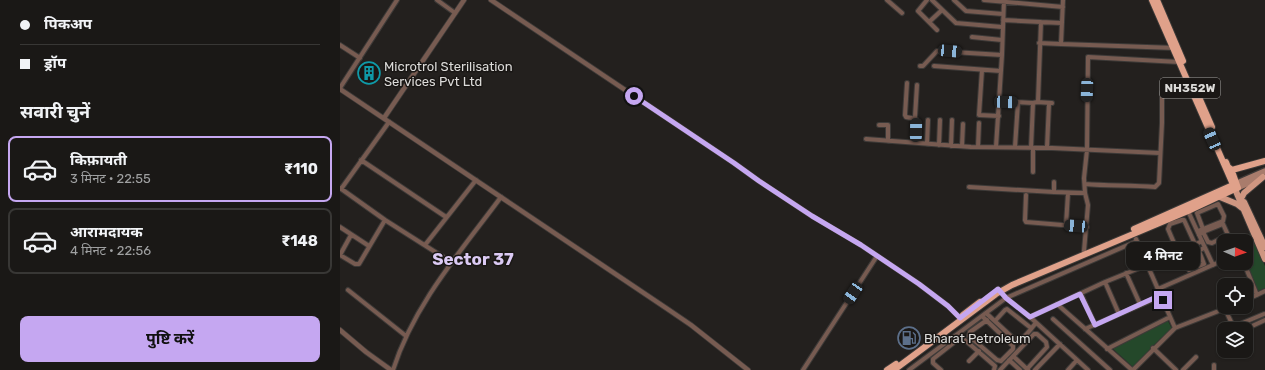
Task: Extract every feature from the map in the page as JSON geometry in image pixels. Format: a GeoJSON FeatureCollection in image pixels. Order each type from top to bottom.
{"type":"FeatureCollection","features":[{"type":"Feature","properties":{"kind":"highway","name":"NH352W"},"geometry":{"type":"LineString","coordinates":[[1152,0],[1228,167],[1232,170],[1250,166]]}},
{"type":"Feature","properties":{"kind":"highway","name":"NH352W"},"geometry":{"type":"LineString","coordinates":[[1157,0],[1179,62],[1236,186]]}},
{"type":"Feature","properties":{"kind":"highway"},"geometry":{"type":"LineString","coordinates":[[1231,176],[1250,166],[1265,161]]}},
{"type":"Feature","properties":{"kind":"highway"},"geometry":{"type":"LineString","coordinates":[[1041,271],[1133,231],[1188,211],[1220,197],[1236,186]]}},
{"type":"Feature","properties":{"kind":"highway"},"geometry":{"type":"LineString","coordinates":[[887,370],[1011,282],[1041,271],[1236,186]]}},
{"type":"Feature","properties":{"kind":"highway"},"geometry":{"type":"LineString","coordinates":[[894,370],[999,290]]}},
{"type":"Feature","properties":{"kind":"main road"},"geometry":{"type":"LineString","coordinates":[[1236,186],[1264,175]]}},
{"type":"Feature","properties":{"kind":"main road"},"geometry":{"type":"LineString","coordinates":[[1242,197],[1244,192],[1264,175]]}},
{"type":"Feature","properties":{"kind":"main road"},"geometry":{"type":"LineString","coordinates":[[1236,186],[1265,247]]}},
{"type":"Feature","properties":{"kind":"main road"},"geometry":{"type":"LineString","coordinates":[[1236,186],[1242,208],[1265,259]]}},
{"type":"Feature","properties":{"kind":"main road"},"geometry":{"type":"LineString","coordinates":[[1220,197],[1237,204],[1242,208]]}},
{"type":"Feature","properties":{"kind":"street"},"geometry":{"type":"LineString","coordinates":[[397,0],[340,89],[691,325],[748,370]]}},
{"type":"Feature","properties":{"kind":"street"},"geometry":{"type":"LineString","coordinates":[[437,0],[455,13]]}},
{"type":"Feature","properties":{"kind":"street"},"geometry":{"type":"LineString","coordinates":[[384,118],[464,0]]}},
{"type":"Feature","properties":{"kind":"street"},"geometry":{"type":"LineString","coordinates":[[491,0],[759,181],[919,284],[948,306],[960,318]]}},
{"type":"Feature","properties":{"kind":"street"},"geometry":{"type":"LineString","coordinates":[[888,0],[902,13]]}},
{"type":"Feature","properties":{"kind":"street"},"geometry":{"type":"LineString","coordinates":[[927,0],[918,11],[937,30]]}},
{"type":"Feature","properties":{"kind":"street"},"geometry":{"type":"LineString","coordinates":[[932,0],[956,23],[1002,27]]}},
{"type":"Feature","properties":{"kind":"street"},"geometry":{"type":"LineString","coordinates":[[954,0],[966,11],[1003,14]]}},
{"type":"Feature","properties":{"kind":"street"},"geometry":{"type":"LineString","coordinates":[[984,0],[1063,7]]}},
{"type":"Feature","properties":{"kind":"street"},"geometry":{"type":"LineString","coordinates":[[1061,44],[1063,0]]}},
{"type":"Feature","properties":{"kind":"street"},"geometry":{"type":"LineString","coordinates":[[996,147],[999,116],[1004,1]]}},
{"type":"Feature","properties":{"kind":"street"},"geometry":{"type":"LineString","coordinates":[[929,22],[942,10]]}},
{"type":"Feature","properties":{"kind":"street"},"geometry":{"type":"LineString","coordinates":[[1003,20],[1061,23]]}},
{"type":"Feature","properties":{"kind":"street"},"geometry":{"type":"LineString","coordinates":[[1033,172],[1032,148],[1041,22]]}},
{"type":"Feature","properties":{"kind":"street"},"geometry":{"type":"LineString","coordinates":[[972,37],[1002,40]]}},
{"type":"Feature","properties":{"kind":"street"},"geometry":{"type":"LineString","coordinates":[[1039,43],[1175,48]]}},
{"type":"Feature","properties":{"kind":"street"},"geometry":{"type":"LineString","coordinates":[[340,45],[360,58]]}},
{"type":"Feature","properties":{"kind":"street"},"geometry":{"type":"LineString","coordinates":[[920,66],[923,66],[937,51],[1002,55]]}},
{"type":"Feature","properties":{"kind":"street"},"geometry":{"type":"LineString","coordinates":[[1084,251],[1088,205],[1084,184],[1087,150],[1088,57],[1179,62]]}},
{"type":"Feature","properties":{"kind":"street"},"geometry":{"type":"LineString","coordinates":[[934,66],[1001,71]]}},
{"type":"Feature","properties":{"kind":"street"},"geometry":{"type":"LineString","coordinates":[[982,70],[979,115],[999,116]]}},
{"type":"Feature","properties":{"kind":"street"},"geometry":{"type":"LineString","coordinates":[[907,83],[905,116],[915,117]]}},
{"type":"Feature","properties":{"kind":"street"},"geometry":{"type":"LineString","coordinates":[[916,142],[915,117],[917,85]]}},
{"type":"Feature","properties":{"kind":"street"},"geometry":{"type":"LineString","coordinates":[[1084,184],[1155,187],[1159,183],[1162,92],[1165,89],[1191,90]]}},
{"type":"Feature","properties":{"kind":"street"},"geometry":{"type":"LineString","coordinates":[[999,101],[1051,103],[1047,148]]}},
{"type":"Feature","properties":{"kind":"street"},"geometry":{"type":"LineString","coordinates":[[1015,147],[1018,102]]}},
{"type":"Feature","properties":{"kind":"street"},"geometry":{"type":"LineString","coordinates":[[927,144],[928,120]]}},
{"type":"Feature","properties":{"kind":"street"},"geometry":{"type":"LineString","coordinates":[[939,145],[940,120]]}},
{"type":"Feature","properties":{"kind":"street"},"geometry":{"type":"LineString","coordinates":[[951,146],[952,120]]}},
{"type":"Feature","properties":{"kind":"street"},"geometry":{"type":"LineString","coordinates":[[389,122],[340,189],[451,262]]}},
{"type":"Feature","properties":{"kind":"street"},"geometry":{"type":"LineString","coordinates":[[978,147],[979,123]]}},
{"type":"Feature","properties":{"kind":"street"},"geometry":{"type":"LineString","coordinates":[[962,146],[963,124]]}},
{"type":"Feature","properties":{"kind":"street"},"geometry":{"type":"LineString","coordinates":[[879,125],[888,125],[888,141]]}},
{"type":"Feature","properties":{"kind":"street"},"geometry":{"type":"LineString","coordinates":[[866,140],[916,142],[951,146],[1047,148],[1160,153]]}},
{"type":"Feature","properties":{"kind":"street"},"geometry":{"type":"LineString","coordinates":[[361,160],[446,217]]}},
{"type":"Feature","properties":{"kind":"street"},"geometry":{"type":"LineString","coordinates":[[425,245],[476,180]]}},
{"type":"Feature","properties":{"kind":"street"},"geometry":{"type":"LineString","coordinates":[[1054,182],[1054,192]]}},
{"type":"Feature","properties":{"kind":"street"},"geometry":{"type":"LineString","coordinates":[[969,186],[1085,193]]}},
{"type":"Feature","properties":{"kind":"street"},"geometry":{"type":"LineString","coordinates":[[1066,225],[1068,193]]}},
{"type":"Feature","properties":{"kind":"street"},"geometry":{"type":"LineString","coordinates":[[1026,195],[1025,222],[1087,227]]}},
{"type":"Feature","properties":{"kind":"street"},"geometry":{"type":"LineString","coordinates":[[340,330],[366,352],[392,370],[406,336],[428,298],[451,262],[501,197]]}},
{"type":"Feature","properties":{"kind":"street"},"geometry":{"type":"LineString","coordinates":[[1198,233],[1203,230],[1223,221],[1224,216],[1218,204],[1197,213],[1203,230],[1208,242],[1212,243],[1228,235],[1223,224],[1203,230]]}},
{"type":"Feature","properties":{"kind":"street"},"geometry":{"type":"LineString","coordinates":[[1188,211],[1213,265]]}},
{"type":"Feature","properties":{"kind":"street"},"geometry":{"type":"LineString","coordinates":[[351,235],[340,255],[355,264],[359,264],[385,220]]}},
{"type":"Feature","properties":{"kind":"street"},"geometry":{"type":"LineString","coordinates":[[1195,244],[1184,220],[1170,224],[1168,229],[1177,250],[1182,251],[1202,241]]}},
{"type":"Feature","properties":{"kind":"street"},"geometry":{"type":"LineString","coordinates":[[340,227],[369,246]]}},
{"type":"Feature","properties":{"kind":"street"},"geometry":{"type":"LineString","coordinates":[[1133,231],[1175,328]]}},
{"type":"Feature","properties":{"kind":"street"},"geometry":{"type":"LineString","coordinates":[[941,370],[933,363],[933,359],[984,314],[1006,298],[1137,241]]}},
{"type":"Feature","properties":{"kind":"street"},"geometry":{"type":"LineString","coordinates":[[1199,251],[1204,264],[1190,270],[1183,258],[1204,248]]}},
{"type":"Feature","properties":{"kind":"street"},"geometry":{"type":"LineString","coordinates":[[803,370],[877,256]]}},
{"type":"Feature","properties":{"kind":"street"},"geometry":{"type":"LineString","coordinates":[[1158,289],[1217,263]]}},
{"type":"Feature","properties":{"kind":"street"},"geometry":{"type":"LineString","coordinates":[[1030,317],[1105,282],[1147,265]]}},
{"type":"Feature","properties":{"kind":"street"},"geometry":{"type":"LineString","coordinates":[[1247,270],[1257,295]]}},
{"type":"Feature","properties":{"kind":"street"},"geometry":{"type":"LineString","coordinates":[[1126,273],[1140,304]]}},
{"type":"Feature","properties":{"kind":"street"},"geometry":{"type":"LineString","coordinates":[[1105,282],[1119,314]]}},
{"type":"Feature","properties":{"kind":"street"},"geometry":{"type":"LineString","coordinates":[[348,290],[406,336]]}},
{"type":"Feature","properties":{"kind":"street"},"geometry":{"type":"LineString","coordinates":[[999,290],[1006,298],[1030,317],[1088,370]]}},
{"type":"Feature","properties":{"kind":"street"},"geometry":{"type":"LineString","coordinates":[[1253,297],[1265,291]]}},
{"type":"Feature","properties":{"kind":"street"},"geometry":{"type":"LineString","coordinates":[[1080,294],[1095,325]]}},
{"type":"Feature","properties":{"kind":"street"},"geometry":{"type":"LineString","coordinates":[[1085,329],[1161,296]]}},
{"type":"Feature","properties":{"kind":"street"},"geometry":{"type":"LineString","coordinates":[[1057,304],[1132,370],[1175,328],[1217,312]]}},
{"type":"Feature","properties":{"kind":"street"},"geometry":{"type":"LineString","coordinates":[[995,321],[1005,310],[1008,309],[1031,328]]}},
{"type":"Feature","properties":{"kind":"street"},"geometry":{"type":"LineString","coordinates":[[984,314],[987,320],[1013,346],[1013,349],[1001,361],[997,360],[969,336],[970,332],[987,320]]}},
{"type":"Feature","properties":{"kind":"street"},"geometry":{"type":"LineString","coordinates":[[984,314],[995,321],[1012,337],[1018,340],[1022,339],[1036,323]]}},
{"type":"Feature","properties":{"kind":"street"},"geometry":{"type":"LineString","coordinates":[[1247,322],[1264,314]]}},
{"type":"Feature","properties":{"kind":"street"},"geometry":{"type":"LineString","coordinates":[[1108,349],[1170,317]]}},
{"type":"Feature","properties":{"kind":"street"},"geometry":{"type":"LineString","coordinates":[[1053,319],[1110,370]]}},
{"type":"Feature","properties":{"kind":"street"},"geometry":{"type":"LineString","coordinates":[[1253,326],[1265,320]]}},
{"type":"Feature","properties":{"kind":"street"},"geometry":{"type":"LineString","coordinates":[[1000,370],[1009,360],[1034,334],[1038,334],[1046,342],[1047,347],[1028,369],[1013,356]]}},
{"type":"Feature","properties":{"kind":"street"},"geometry":{"type":"LineString","coordinates":[[960,335],[995,366],[994,370]]}},
{"type":"Feature","properties":{"kind":"street"},"geometry":{"type":"LineString","coordinates":[[912,369],[960,335]]}},
{"type":"Feature","properties":{"kind":"street"},"geometry":{"type":"LineString","coordinates":[[1035,370],[1060,344]]}},
{"type":"Feature","properties":{"kind":"street"},"geometry":{"type":"LineString","coordinates":[[1153,348],[1176,370]]}},
{"type":"Feature","properties":{"kind":"street"},"geometry":{"type":"LineString","coordinates":[[969,362],[979,351]]}},
{"type":"Feature","properties":{"kind":"street"},"geometry":{"type":"LineString","coordinates":[[1183,370],[1196,357]]}},
{"type":"Feature","properties":{"kind":"street"},"geometry":{"type":"LineString","coordinates":[[1009,360],[1020,370]]}},
{"type":"Feature","properties":{"kind":"street"},"geometry":{"type":"LineString","coordinates":[[1068,370],[1077,360]]}},
{"type":"Feature","properties":{"kind":"green space"},"geometry":{"type":"Polygon","coordinates":[[[1253,239],[1265,266],[1265,288],[1258,291],[1249,270],[1253,270],[1253,239]]]}},
{"type":"Feature","properties":{"kind":"green space"},"geometry":{"type":"Polygon","coordinates":[[[1168,321],[1172,329],[1133,367],[1112,348],[1168,321]]]}},
{"type":"Feature","properties":{"kind":"place","name":"Microtrol Sterilisation Services Pvt Ltd"},"geometry":{"type":"Point","coordinates":[369,73]}},
{"type":"Feature","properties":{"kind":"place","name":"Bharat Petroleum"},"geometry":{"type":"Point","coordinates":[909,338]}},
{"type":"Feature","properties":{"kind":"district","name":"Sector 37"},"geometry":{"type":"Point","coordinates":[473,259]}},
{"type":"Feature","properties":{"kind":"route"},"geometry":{"type":"LineString","coordinates":[[634,96],[812,216],[861,245],[890,266],[919,284],[948,306],[960,318],[988,295],[998,289],[1006,298],[1030,317],[1080,294],[1095,325],[1154,298],[1161,296],[1163,300]]}}]}
